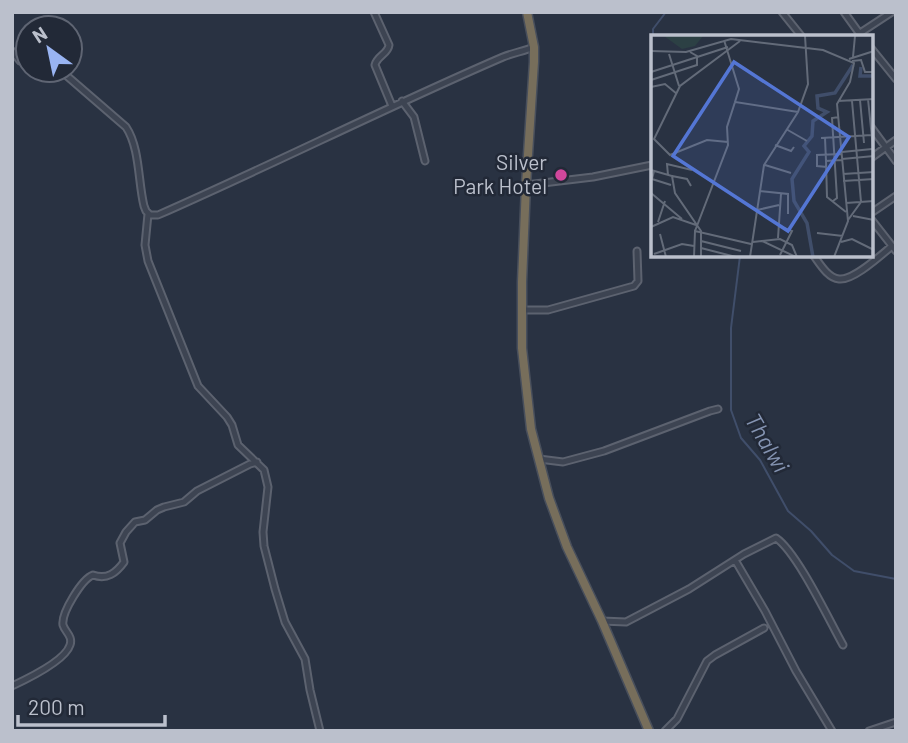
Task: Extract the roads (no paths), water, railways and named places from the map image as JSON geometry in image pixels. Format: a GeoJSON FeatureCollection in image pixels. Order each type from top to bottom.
{"type":"FeatureCollection","features":[{"type":"Feature","properties":{"kind":"highway"},"geometry":{"type":"LineString","coordinates":[[527,12],[534,47],[522,282],[522,348],[531,429],[549,498],[567,547],[649,731]]}},
{"type":"Feature","properties":{"kind":"street"},"geometry":{"type":"LineString","coordinates":[[374,12],[389,44],[388,50],[378,58],[375,65],[392,106]]}},
{"type":"Feature","properties":{"kind":"street"},"geometry":{"type":"LineString","coordinates":[[782,12],[800,35]]}},
{"type":"Feature","properties":{"kind":"street"},"geometry":{"type":"LineString","coordinates":[[844,12],[859,35]]}},
{"type":"Feature","properties":{"kind":"street"},"geometry":{"type":"LineString","coordinates":[[861,35],[892,12]]}},
{"type":"Feature","properties":{"kind":"street"},"geometry":{"type":"LineString","coordinates":[[148,214],[158,215],[256,172],[402,101],[534,47]]}},
{"type":"Feature","properties":{"kind":"street"},"geometry":{"type":"LineString","coordinates":[[873,50],[895,76]]}},
{"type":"Feature","properties":{"kind":"street"},"geometry":{"type":"LineString","coordinates":[[76,84],[126,127],[130,134],[142,200],[148,214],[145,245],[148,261],[198,386],[227,417],[238,445],[257,462],[267,477],[263,532],[268,566],[285,622],[305,659],[320,731]]}},
{"type":"Feature","properties":{"kind":"street"},"geometry":{"type":"LineString","coordinates":[[402,101],[414,117],[425,161]]}},
{"type":"Feature","properties":{"kind":"street"},"geometry":{"type":"LineString","coordinates":[[873,130],[896,161]]}},
{"type":"Feature","properties":{"kind":"street"},"geometry":{"type":"LineString","coordinates":[[873,157],[896,140]]}},
{"type":"Feature","properties":{"kind":"street"},"geometry":{"type":"LineString","coordinates":[[526,186],[651,165]]}},
{"type":"Feature","properties":{"kind":"street"},"geometry":{"type":"LineString","coordinates":[[873,212],[896,196]]}},
{"type":"Feature","properties":{"kind":"street"},"geometry":{"type":"LineString","coordinates":[[815,257],[836,279],[853,275],[894,248],[873,222]]}},
{"type":"Feature","properties":{"kind":"street"},"geometry":{"type":"LineString","coordinates":[[523,310],[548,310],[634,286],[638,281],[637,251]]}},
{"type":"Feature","properties":{"kind":"street"},"geometry":{"type":"LineString","coordinates":[[539,459],[563,462],[633,441],[718,409]]}},
{"type":"Feature","properties":{"kind":"street"},"geometry":{"type":"LineString","coordinates":[[12,686],[37,674],[66,652],[71,639],[63,625],[64,618],[77,590],[87,577],[107,577],[120,568],[124,562],[120,543],[135,522],[145,520],[164,507],[184,502],[197,491],[257,462]]}},
{"type":"Feature","properties":{"kind":"street"},"geometry":{"type":"LineString","coordinates":[[602,621],[626,622],[776,538],[804,575],[843,646]]}},
{"type":"Feature","properties":{"kind":"street"},"geometry":{"type":"LineString","coordinates":[[735,560],[831,731]]}},
{"type":"Feature","properties":{"kind":"street"},"geometry":{"type":"LineString","coordinates":[[665,731],[677,719],[707,661],[764,628]]}},
{"type":"Feature","properties":{"kind":"street"},"geometry":{"type":"LineString","coordinates":[[869,731],[896,722]]}},
{"type":"Feature","properties":{"kind":"waterway","name":"Thalwi"},"geometry":{"type":"LineString","coordinates":[[653,35],[653,29],[666,12]]}},
{"type":"Feature","properties":{"kind":"waterway","name":"Thalwi"},"geometry":{"type":"LineString","coordinates":[[740,257],[731,328],[731,410],[741,438],[760,460],[788,511],[811,531],[832,555],[854,571],[896,579]]}},
{"type":"Feature","properties":{"kind":"place","name":"Silver Park Hotel"},"geometry":{"type":"Point","coordinates":[561,175]}}]}
